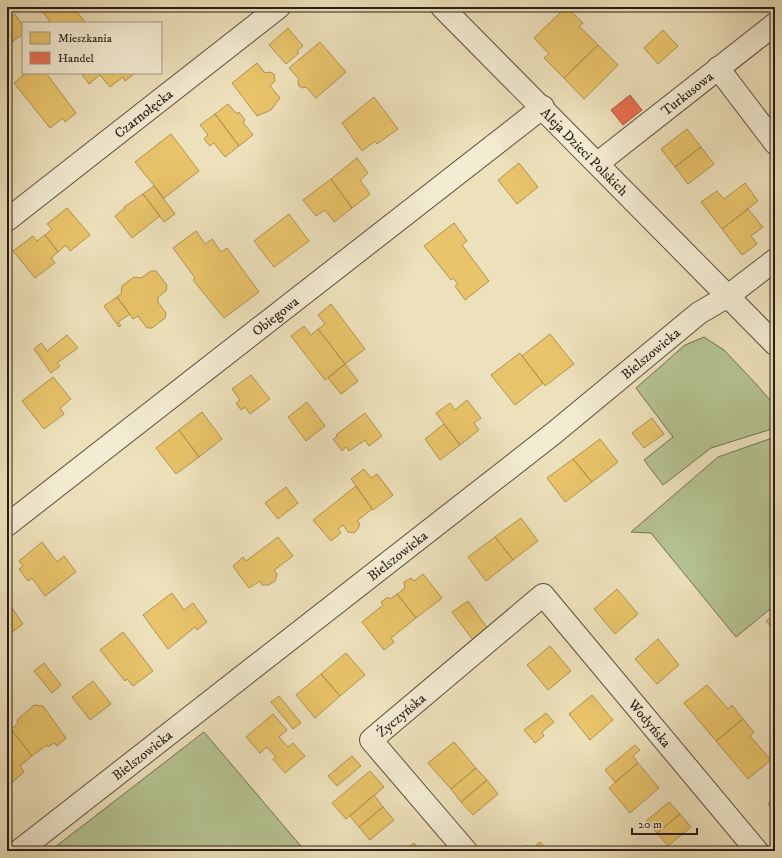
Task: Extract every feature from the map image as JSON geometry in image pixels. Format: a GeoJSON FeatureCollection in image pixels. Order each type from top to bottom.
{"type":"FeatureCollection","features":[{"type":"Feature","properties":{"kind":"street","name":"Czarnołęcka"},"geometry":{"type":"LineString","coordinates":[[7,220],[279,7]]}},
{"type":"Feature","properties":{"kind":"street","name":"Aleja Dzieci Polskich"},"geometry":{"type":"LineString","coordinates":[[442,7],[543,107],[775,344]]}},
{"type":"Feature","properties":{"kind":"street","name":"Turkusowa"},"geometry":{"type":"LineString","coordinates":[[598,163],[775,24]]}},
{"type":"Feature","properties":{"kind":"street"},"geometry":{"type":"LineString","coordinates":[[718,68],[775,143]]}},
{"type":"Feature","properties":{"kind":"street","name":"Obiegowa"},"geometry":{"type":"LineString","coordinates":[[7,525],[543,107]]}},
{"type":"Feature","properties":{"kind":"street","name":"Bielszowicka"},"geometry":{"type":"LineString","coordinates":[[19,851],[554,433],[699,313],[728,296],[775,260]]}},
{"type":"Feature","properties":{"kind":"street","name":"Życzyńska"},"geometry":{"type":"LineString","coordinates":[[466,851],[370,740],[543,595]]}},
{"type":"Feature","properties":{"kind":"street","name":"Wodyńska"},"geometry":{"type":"LineString","coordinates":[[543,595],[757,851]]}},
{"type":"Feature","properties":{"kind":"green space"},"geometry":{"type":"Polygon","coordinates":[[[704,337],[724,350],[775,406],[775,428],[711,448],[663,485],[644,460],[673,437],[636,388],[685,345],[704,337]]]}},
{"type":"Feature","properties":{"kind":"green space"},"geometry":{"type":"Polygon","coordinates":[[[775,437],[775,605],[736,637],[651,533],[631,532],[718,457],[775,437]]]}},
{"type":"Feature","properties":{"kind":"green space"},"geometry":{"type":"Polygon","coordinates":[[[204,732],[305,851],[50,851],[204,732]]]}},
{"type":"Feature","properties":{"kind":"building: Mieszkania"},"geometry":{"type":"Polygon","coordinates":[[[45,7],[73,7],[85,22],[48,22],[50,21],[41,10],[45,7]]]}},
{"type":"Feature","properties":{"kind":"building: Mieszkania"},"geometry":{"type":"Polygon","coordinates":[[[566,7],[583,23],[579,26],[598,45],[564,78],[544,58],[549,54],[534,38],[566,7]]]}},
{"type":"Feature","properties":{"kind":"building: Mieszkania"},"geometry":{"type":"Polygon","coordinates":[[[15,14],[22,24],[22,35],[12,42],[7,36],[7,20],[15,14]]]}},
{"type":"Feature","properties":{"kind":"building: Mieszkania"},"geometry":{"type":"Polygon","coordinates":[[[288,28],[303,46],[297,51],[299,53],[286,64],[269,45],[288,28]]]}},
{"type":"Feature","properties":{"kind":"building: Mieszkania"},"geometry":{"type":"Polygon","coordinates":[[[663,30],[678,46],[658,64],[644,48],[663,30]]]}},
{"type":"Feature","properties":{"kind":"building: Mieszkania"},"geometry":{"type":"Polygon","coordinates":[[[320,42],[346,72],[316,98],[306,87],[303,88],[299,86],[299,79],[289,68],[320,42]]]}},
{"type":"Feature","properties":{"kind":"building: Mieszkania"},"geometry":{"type":"Polygon","coordinates":[[[598,45],[618,65],[584,99],[564,78],[598,45]]]}},
{"type":"Feature","properties":{"kind":"building: Mieszkania"},"geometry":{"type":"Polygon","coordinates":[[[257,63],[265,73],[270,72],[274,74],[275,81],[270,86],[280,98],[271,110],[257,116],[232,83],[257,63]]]}},
{"type":"Feature","properties":{"kind":"building: Mieszkania"},"geometry":{"type":"Polygon","coordinates":[[[25,74],[47,74],[76,113],[65,122],[63,118],[50,128],[14,83],[25,74]]]}},
{"type":"Feature","properties":{"kind":"building: Mieszkania"},"geometry":{"type":"Polygon","coordinates":[[[82,74],[134,74],[125,81],[123,77],[110,87],[100,75],[89,84],[82,74]]]}},
{"type":"Feature","properties":{"kind":"building: Mieszkania"},"geometry":{"type":"Polygon","coordinates":[[[374,97],[398,129],[377,144],[375,141],[362,151],[342,123],[374,97]]]}},
{"type":"Feature","properties":{"kind":"building: Mieszkania"},"geometry":{"type":"Polygon","coordinates":[[[228,104],[237,114],[239,112],[245,120],[243,122],[253,135],[239,146],[215,114],[228,104]]]}},
{"type":"Feature","properties":{"kind":"building: Mieszkania"},"geometry":{"type":"Polygon","coordinates":[[[215,114],[239,146],[225,157],[214,143],[210,146],[204,139],[208,135],[200,125],[215,114]]]}},
{"type":"Feature","properties":{"kind":"building: Mieszkania"},"geometry":{"type":"Polygon","coordinates":[[[687,129],[701,147],[675,167],[661,149],[687,129]]]}},
{"type":"Feature","properties":{"kind":"building: Mieszkania"},"geometry":{"type":"Polygon","coordinates":[[[171,134],[199,171],[164,198],[135,162],[171,134]]]}},
{"type":"Feature","properties":{"kind":"building: Mieszkania"},"geometry":{"type":"Polygon","coordinates":[[[701,147],[714,164],[688,184],[675,167],[701,147]]]}},
{"type":"Feature","properties":{"kind":"building: Mieszkania"},"geometry":{"type":"Polygon","coordinates":[[[357,158],[368,173],[360,180],[370,194],[352,208],[331,179],[357,158]]]}},
{"type":"Feature","properties":{"kind":"building: Mieszkania"},"geometry":{"type":"Polygon","coordinates":[[[519,163],[538,187],[517,204],[498,180],[519,163]]]}},
{"type":"Feature","properties":{"kind":"building: Mieszkania"},"geometry":{"type":"Polygon","coordinates":[[[331,179],[352,208],[334,222],[325,210],[316,216],[303,200],[331,179]]]}},
{"type":"Feature","properties":{"kind":"building: Mieszkania"},"geometry":{"type":"Polygon","coordinates":[[[745,183],[758,201],[722,229],[701,202],[717,191],[724,199],[745,183]]]}},
{"type":"Feature","properties":{"kind":"building: Mieszkania"},"geometry":{"type":"Polygon","coordinates":[[[154,186],[175,214],[164,222],[143,194],[154,186]]]}},
{"type":"Feature","properties":{"kind":"building: Mieszkania"},"geometry":{"type":"Polygon","coordinates":[[[143,194],[160,216],[132,238],[115,216],[125,208],[124,207],[143,194]]]}},
{"type":"Feature","properties":{"kind":"building: Mieszkania"},"geometry":{"type":"Polygon","coordinates":[[[67,208],[90,235],[70,251],[66,245],[58,252],[45,235],[52,229],[47,224],[67,208]]]}},
{"type":"Feature","properties":{"kind":"building: Mieszkania"},"geometry":{"type":"Polygon","coordinates":[[[748,209],[763,227],[751,236],[757,244],[742,255],[722,229],[748,209]]]}},
{"type":"Feature","properties":{"kind":"building: Mieszkania"},"geometry":{"type":"Polygon","coordinates":[[[289,214],[309,241],[274,267],[254,241],[289,214]]]}},
{"type":"Feature","properties":{"kind":"building: Mieszkania"},"geometry":{"type":"Polygon","coordinates":[[[454,223],[467,241],[462,245],[489,281],[465,300],[455,286],[458,284],[453,278],[451,280],[424,246],[454,223]]]}},
{"type":"Feature","properties":{"kind":"building: Mieszkania"},"geometry":{"type":"Polygon","coordinates":[[[196,231],[205,244],[212,239],[221,252],[227,248],[259,292],[224,318],[193,280],[195,278],[173,248],[196,231]]]}},
{"type":"Feature","properties":{"kind":"building: Mieszkania"},"geometry":{"type":"Polygon","coordinates":[[[45,235],[58,252],[51,258],[55,263],[35,278],[13,251],[33,236],[37,241],[45,235]]]}},
{"type":"Feature","properties":{"kind":"building: Mieszkania"},"geometry":{"type":"Polygon","coordinates":[[[151,271],[156,271],[167,285],[166,291],[158,297],[158,302],[166,313],[165,318],[152,328],[147,328],[138,316],[133,319],[117,297],[121,294],[122,286],[134,277],[141,278],[151,271]]]}},
{"type":"Feature","properties":{"kind":"building: Mieszkania"},"geometry":{"type":"Polygon","coordinates":[[[117,297],[130,314],[118,322],[121,325],[119,327],[104,306],[117,297]]]}},
{"type":"Feature","properties":{"kind":"building: Mieszkania"},"geometry":{"type":"Polygon","coordinates":[[[331,304],[365,349],[345,364],[318,329],[325,324],[318,315],[331,304]]]}},
{"type":"Feature","properties":{"kind":"building: Mieszkania"},"geometry":{"type":"Polygon","coordinates":[[[304,326],[311,335],[318,329],[345,364],[325,380],[291,336],[304,326]]]}},
{"type":"Feature","properties":{"kind":"building: Mieszkania"},"geometry":{"type":"Polygon","coordinates":[[[550,334],[574,364],[545,386],[522,356],[550,334]]]}},
{"type":"Feature","properties":{"kind":"building: Mieszkania"},"geometry":{"type":"Polygon","coordinates":[[[67,335],[78,348],[57,363],[60,366],[51,373],[34,349],[41,343],[47,351],[67,335]]]}},
{"type":"Feature","properties":{"kind":"building: Mieszkania"},"geometry":{"type":"Polygon","coordinates":[[[520,353],[543,383],[515,405],[491,375],[520,353]]]}},
{"type":"Feature","properties":{"kind":"building: Mieszkania"},"geometry":{"type":"Polygon","coordinates":[[[345,364],[358,381],[341,394],[328,378],[345,364]]]}},
{"type":"Feature","properties":{"kind":"building: Mieszkania"},"geometry":{"type":"Polygon","coordinates":[[[251,375],[270,399],[250,414],[245,407],[241,410],[236,403],[240,400],[232,389],[251,375]]]}},
{"type":"Feature","properties":{"kind":"building: Mieszkania"},"geometry":{"type":"Polygon","coordinates":[[[53,377],[71,399],[60,408],[64,414],[44,429],[22,401],[53,377]]]}},
{"type":"Feature","properties":{"kind":"building: Mieszkania"},"geometry":{"type":"Polygon","coordinates":[[[467,400],[481,418],[474,423],[479,430],[460,445],[436,413],[450,403],[455,410],[467,400]]]}},
{"type":"Feature","properties":{"kind":"building: Mieszkania"},"geometry":{"type":"Polygon","coordinates":[[[307,402],[325,426],[306,441],[288,417],[307,402]]]}},
{"type":"Feature","properties":{"kind":"building: Mieszkania"},"geometry":{"type":"Polygon","coordinates":[[[202,412],[222,439],[199,457],[179,430],[202,412]]]}},
{"type":"Feature","properties":{"kind":"building: Mieszkania"},"geometry":{"type":"Polygon","coordinates":[[[365,413],[382,436],[369,446],[365,440],[349,451],[346,447],[342,451],[333,439],[338,436],[336,435],[365,413]]]}},
{"type":"Feature","properties":{"kind":"building: Mieszkania"},"geometry":{"type":"Polygon","coordinates":[[[652,418],[664,434],[644,448],[632,433],[652,418]]]}},
{"type":"Feature","properties":{"kind":"building: Mieszkania"},"geometry":{"type":"Polygon","coordinates":[[[444,424],[460,445],[440,460],[425,439],[444,424]]]}},
{"type":"Feature","properties":{"kind":"building: Mieszkania"},"geometry":{"type":"Polygon","coordinates":[[[179,430],[199,457],[176,474],[156,448],[179,430]]]}},
{"type":"Feature","properties":{"kind":"building: Mieszkania"},"geometry":{"type":"Polygon","coordinates":[[[600,439],[618,462],[592,482],[573,459],[600,439]]]}},
{"type":"Feature","properties":{"kind":"building: Mieszkania"},"geometry":{"type":"Polygon","coordinates":[[[573,459],[592,482],[565,502],[547,478],[573,459]]]}},
{"type":"Feature","properties":{"kind":"building: Mieszkania"},"geometry":{"type":"Polygon","coordinates":[[[364,469],[371,478],[377,474],[393,495],[373,510],[351,479],[364,469]]]}},
{"type":"Feature","properties":{"kind":"building: Mieszkania"},"geometry":{"type":"Polygon","coordinates":[[[356,486],[372,509],[357,521],[360,524],[354,533],[348,532],[343,525],[338,529],[341,533],[331,541],[313,520],[356,486]]]}},
{"type":"Feature","properties":{"kind":"building: Mieszkania"},"geometry":{"type":"Polygon","coordinates":[[[286,487],[298,503],[278,519],[265,503],[286,487]]]}},
{"type":"Feature","properties":{"kind":"building: Mieszkania"},"geometry":{"type":"Polygon","coordinates":[[[521,518],[538,541],[513,560],[495,537],[521,518]]]}},
{"type":"Feature","properties":{"kind":"building: Mieszkania"},"geometry":{"type":"Polygon","coordinates":[[[278,537],[293,556],[274,570],[277,574],[275,581],[269,585],[262,585],[260,581],[249,588],[233,566],[243,557],[246,561],[278,537]]]}},
{"type":"Feature","properties":{"kind":"building: Mieszkania"},"geometry":{"type":"Polygon","coordinates":[[[495,537],[513,560],[486,581],[468,557],[495,537]]]}},
{"type":"Feature","properties":{"kind":"building: Mieszkania"},"geometry":{"type":"Polygon","coordinates":[[[42,542],[57,562],[64,556],[76,572],[45,596],[32,578],[28,581],[19,569],[23,566],[19,561],[42,542]]]}},
{"type":"Feature","properties":{"kind":"building: Mieszkania"},"geometry":{"type":"Polygon","coordinates":[[[423,574],[442,598],[416,618],[397,594],[405,588],[404,582],[411,578],[414,581],[423,574]]]}},
{"type":"Feature","properties":{"kind":"building: Mieszkania"},"geometry":{"type":"Polygon","coordinates":[[[617,589],[638,614],[615,634],[594,609],[617,589]]]}},
{"type":"Feature","properties":{"kind":"building: Mieszkania"},"geometry":{"type":"Polygon","coordinates":[[[172,593],[184,610],[193,603],[207,622],[197,630],[195,627],[168,649],[143,615],[172,593]]]}},
{"type":"Feature","properties":{"kind":"building: Mieszkania"},"geometry":{"type":"Polygon","coordinates":[[[397,594],[416,618],[391,638],[394,642],[384,650],[362,622],[383,605],[381,602],[388,597],[390,599],[397,594]]]}},
{"type":"Feature","properties":{"kind":"building: Mieszkania"},"geometry":{"type":"Polygon","coordinates":[[[468,601],[488,629],[473,640],[452,612],[468,601]]]}},
{"type":"Feature","properties":{"kind":"building: Mieszkania"},"geometry":{"type":"Polygon","coordinates":[[[12,608],[23,624],[7,636],[7,612],[12,608]]]}},
{"type":"Feature","properties":{"kind":"building: Mieszkania"},"geometry":{"type":"Polygon","coordinates":[[[775,614],[775,631],[766,621],[775,614]]]}},
{"type":"Feature","properties":{"kind":"building: Mieszkania"},"geometry":{"type":"Polygon","coordinates":[[[123,632],[153,671],[133,686],[127,679],[125,681],[100,650],[123,632]]]}},
{"type":"Feature","properties":{"kind":"building: Mieszkania"},"geometry":{"type":"Polygon","coordinates":[[[658,639],[679,665],[657,684],[635,659],[658,639]]]}},
{"type":"Feature","properties":{"kind":"building: Mieszkania"},"geometry":{"type":"Polygon","coordinates":[[[550,646],[571,671],[548,690],[527,665],[550,646]]]}},
{"type":"Feature","properties":{"kind":"building: Mieszkania"},"geometry":{"type":"Polygon","coordinates":[[[346,653],[365,675],[340,696],[321,674],[346,653]]]}},
{"type":"Feature","properties":{"kind":"building: Mieszkania"},"geometry":{"type":"Polygon","coordinates":[[[44,663],[61,685],[52,693],[34,671],[44,663]]]}},
{"type":"Feature","properties":{"kind":"building: Mieszkania"},"geometry":{"type":"Polygon","coordinates":[[[321,674],[340,696],[315,718],[296,695],[321,674]]]}},
{"type":"Feature","properties":{"kind":"building: Mieszkania"},"geometry":{"type":"Polygon","coordinates":[[[93,681],[111,704],[90,720],[72,697],[93,681]]]}},
{"type":"Feature","properties":{"kind":"building: Mieszkania"},"geometry":{"type":"Polygon","coordinates":[[[707,685],[728,709],[732,705],[743,719],[716,741],[684,703],[707,685]]]}},
{"type":"Feature","properties":{"kind":"building: Mieszkania"},"geometry":{"type":"Polygon","coordinates":[[[592,695],[613,720],[590,740],[569,714],[592,695]]]}},
{"type":"Feature","properties":{"kind":"building: Mieszkania"},"geometry":{"type":"Polygon","coordinates":[[[279,696],[301,723],[293,729],[271,702],[279,696]]]}},
{"type":"Feature","properties":{"kind":"building: Mieszkania"},"geometry":{"type":"Polygon","coordinates":[[[34,705],[43,706],[66,738],[57,746],[54,743],[48,747],[47,745],[32,756],[11,729],[18,723],[17,720],[34,705]]]}},
{"type":"Feature","properties":{"kind":"building: Mieszkania"},"geometry":{"type":"Polygon","coordinates":[[[546,713],[554,722],[542,732],[544,736],[535,743],[524,730],[546,713]]]}},
{"type":"Feature","properties":{"kind":"building: Mieszkania"},"geometry":{"type":"Polygon","coordinates":[[[273,714],[287,730],[279,737],[288,747],[293,743],[305,756],[285,773],[273,759],[276,757],[267,747],[260,753],[246,737],[273,714]]]}},
{"type":"Feature","properties":{"kind":"building: Mieszkania"},"geometry":{"type":"Polygon","coordinates":[[[743,719],[754,732],[750,736],[771,760],[748,779],[716,741],[743,719]]]}},
{"type":"Feature","properties":{"kind":"building: Mieszkania"},"geometry":{"type":"Polygon","coordinates":[[[11,729],[32,756],[20,766],[24,772],[8,786],[7,732],[11,729]]]}},
{"type":"Feature","properties":{"kind":"building: Mieszkania"},"geometry":{"type":"Polygon","coordinates":[[[454,742],[476,768],[451,789],[428,763],[454,742]]]}},
{"type":"Feature","properties":{"kind":"building: Mieszkania"},"geometry":{"type":"Polygon","coordinates":[[[635,745],[640,750],[633,756],[638,763],[615,782],[605,770],[635,745]]]}},
{"type":"Feature","properties":{"kind":"building: Mieszkania"},"geometry":{"type":"Polygon","coordinates":[[[352,756],[361,766],[337,786],[328,776],[352,756]]]}},
{"type":"Feature","properties":{"kind":"building: Mieszkania"},"geometry":{"type":"Polygon","coordinates":[[[638,763],[659,788],[630,813],[609,788],[638,763]]]}},
{"type":"Feature","properties":{"kind":"building: Mieszkania"},"geometry":{"type":"Polygon","coordinates":[[[476,768],[487,780],[461,802],[451,789],[476,768]]]}},
{"type":"Feature","properties":{"kind":"building: Mieszkania"},"geometry":{"type":"Polygon","coordinates":[[[370,771],[384,787],[346,819],[332,803],[370,771]]]}},
{"type":"Feature","properties":{"kind":"building: Mieszkania"},"geometry":{"type":"Polygon","coordinates":[[[487,780],[498,794],[473,815],[461,802],[487,780]]]}},
{"type":"Feature","properties":{"kind":"building: Mieszkania"},"geometry":{"type":"Polygon","coordinates":[[[374,795],[383,807],[359,827],[350,816],[374,795]]]}},
{"type":"Feature","properties":{"kind":"building: Mieszkania"},"geometry":{"type":"Polygon","coordinates":[[[775,798],[775,812],[768,804],[775,798]]]}},
{"type":"Feature","properties":{"kind":"building: Mieszkania"},"geometry":{"type":"Polygon","coordinates":[[[669,802],[680,814],[657,833],[646,821],[669,802]]]}},
{"type":"Feature","properties":{"kind":"building: Mieszkania"},"geometry":{"type":"Polygon","coordinates":[[[383,807],[394,820],[370,840],[359,827],[383,807]]]}},
{"type":"Feature","properties":{"kind":"building: Mieszkania"},"geometry":{"type":"Polygon","coordinates":[[[680,814],[691,827],[668,846],[657,833],[680,814]]]}},
{"type":"Feature","properties":{"kind":"building: Mieszkania"},"geometry":{"type":"Polygon","coordinates":[[[540,842],[548,851],[518,851],[526,845],[530,850],[540,842]]]}},
{"type":"Feature","properties":{"kind":"building: Mieszkania"},"geometry":{"type":"Polygon","coordinates":[[[414,843],[421,851],[404,851],[414,843]]]}},
{"type":"Feature","properties":{"kind":"building: Handel"},"geometry":{"type":"Polygon","coordinates":[[[630,95],[642,110],[623,125],[611,110],[630,95]]]}}]}
